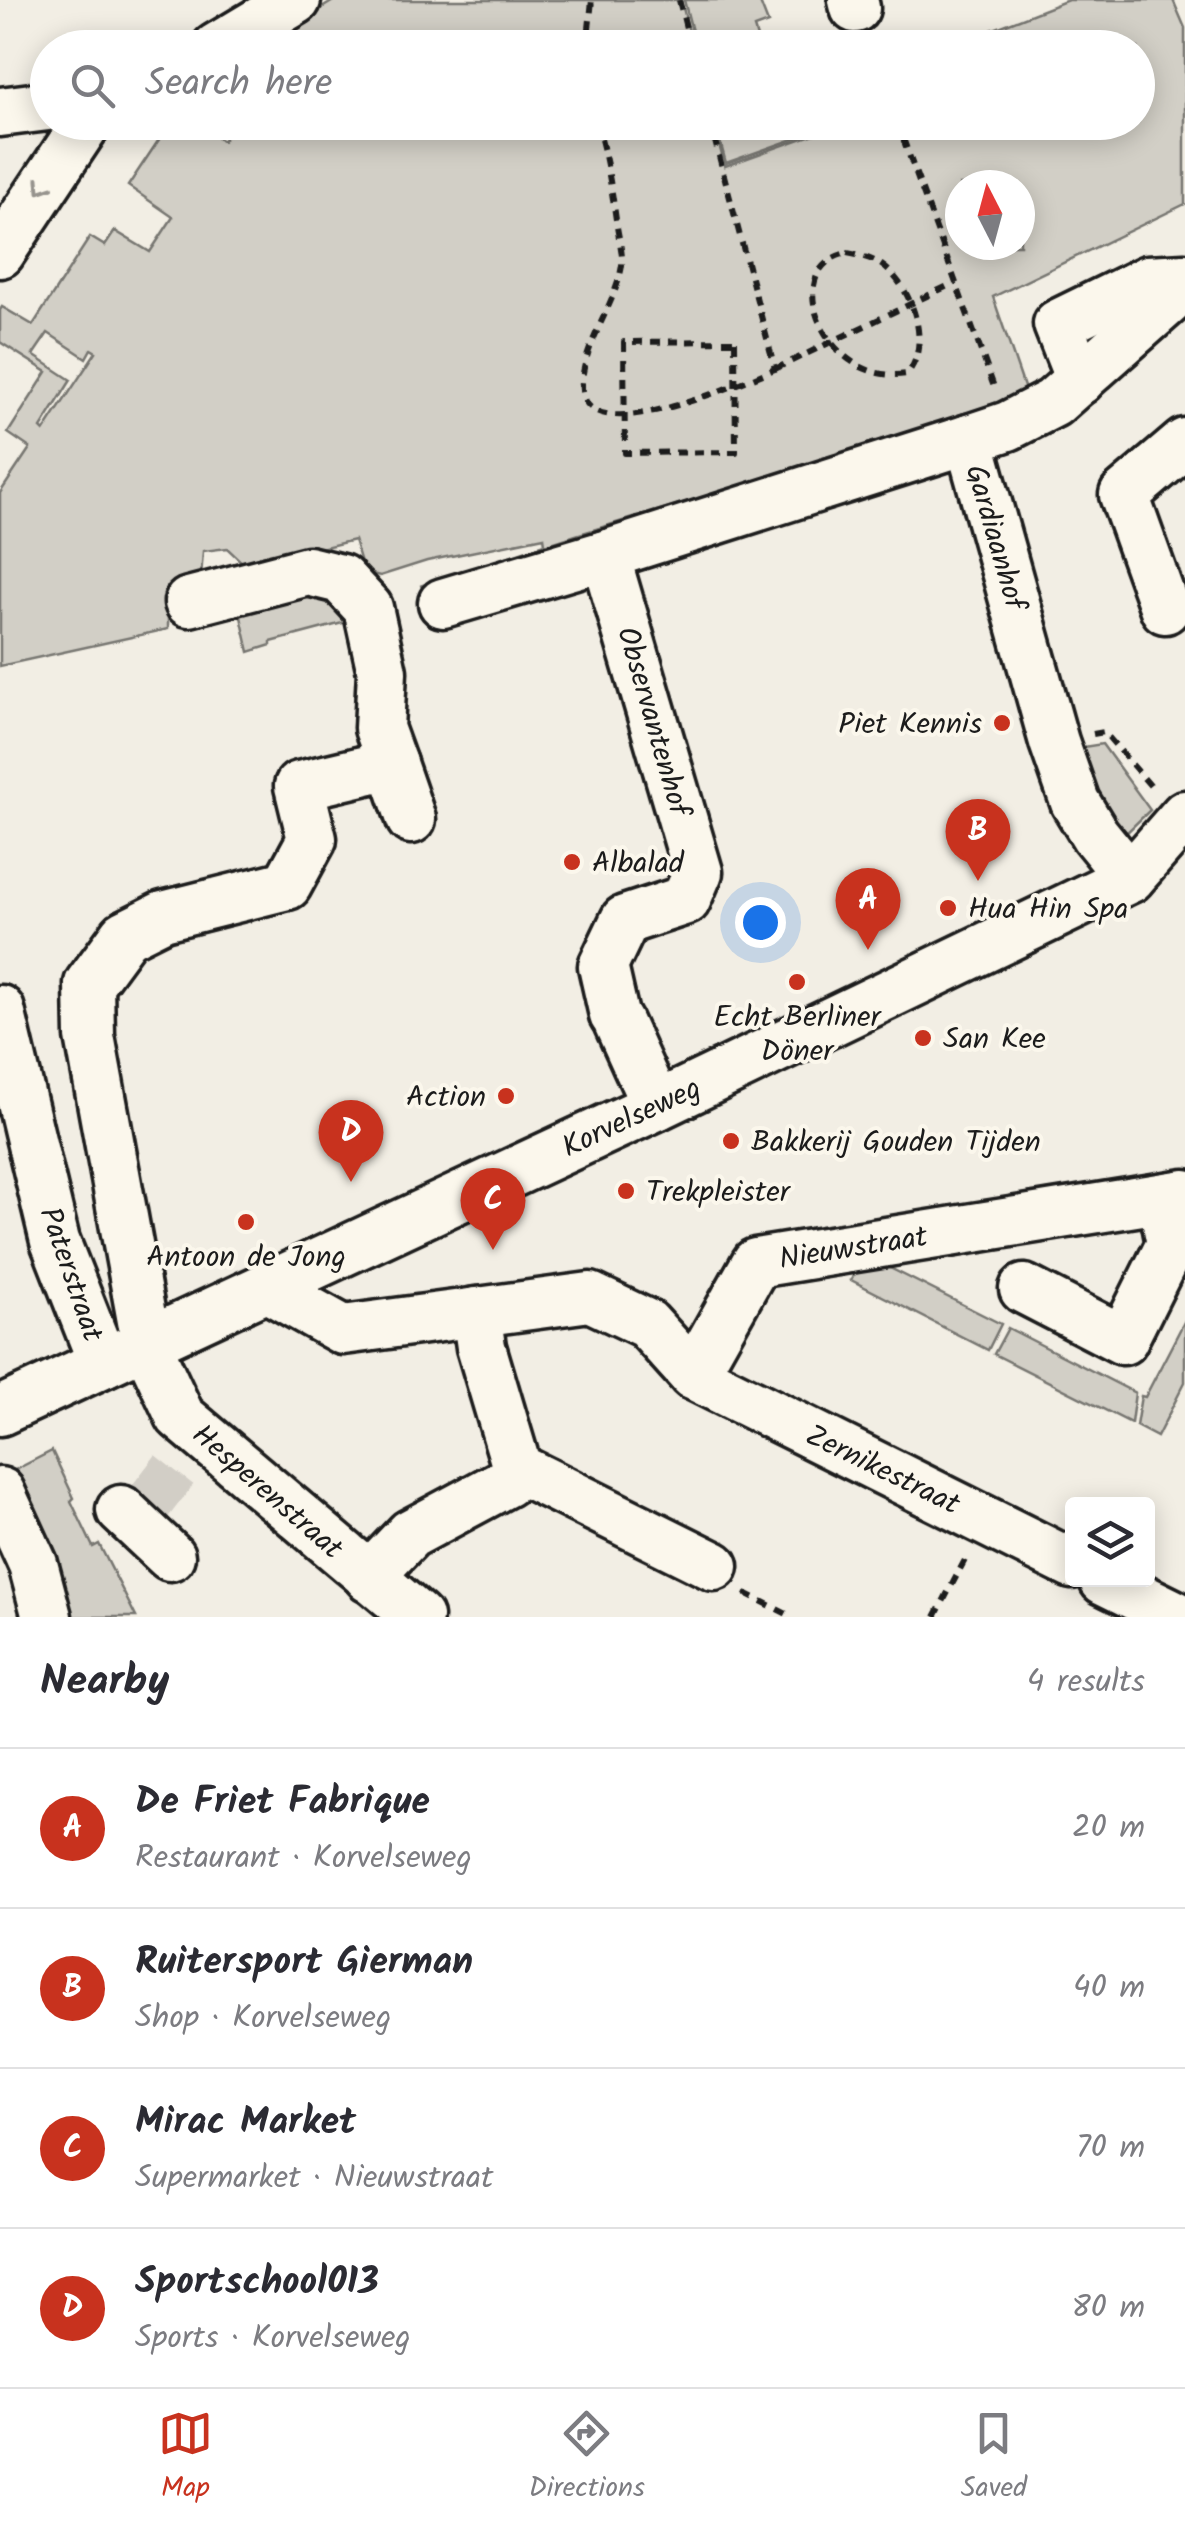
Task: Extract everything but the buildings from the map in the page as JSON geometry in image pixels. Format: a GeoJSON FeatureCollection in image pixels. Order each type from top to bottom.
{"type":"FeatureCollection","features":[{"type":"Feature","properties":{"kind":"street"},"geometry":{"type":"LineString","coordinates":[[246,30],[296,0]]}},
{"type":"Feature","properties":{"kind":"street"},"geometry":{"type":"LineString","coordinates":[[0,112],[30,108]]}},
{"type":"Feature","properties":{"kind":"street"},"geometry":{"type":"LineString","coordinates":[[0,253],[74,140]]}},
{"type":"Feature","properties":{"kind":"street"},"geometry":{"type":"LineString","coordinates":[[1080,380],[1058,324],[1148,280],[1185,278]]}},
{"type":"Feature","properties":{"kind":"street","name":"Gardiaanhof"},"geometry":{"type":"LineString","coordinates":[[1130,878],[1095,835],[1075,802],[1054,742],[989,432],[1053,403],[1185,286]]}},
{"type":"Feature","properties":{"kind":"street"},"geometry":{"type":"LineString","coordinates":[[444,603],[989,432]]}},
{"type":"Feature","properties":{"kind":"street"},"geometry":{"type":"LineString","coordinates":[[1166,609],[1124,495],[1185,443]]}},
{"type":"Feature","properties":{"kind":"street","name":"Observantenhof"},"geometry":{"type":"LineString","coordinates":[[605,554],[698,872],[686,900],[625,920],[603,966],[616,1019],[656,1106]]}},
{"type":"Feature","properties":{"kind":"street"},"geometry":{"type":"LineString","coordinates":[[189,602],[308,571],[341,578],[368,608],[382,672],[380,728],[411,819]]}},
{"type":"Feature","properties":{"kind":"street","name":"Hesperenstraat"},"geometry":{"type":"LineString","coordinates":[[392,764],[299,786],[312,839],[287,884],[164,916],[125,935],[88,984],[90,1036],[146,1343],[180,1416],[196,1442],[418,1617]]}},
{"type":"Feature","properties":{"kind":"street","name":"Korvelseweg"},"geometry":{"type":"LineString","coordinates":[[0,1411],[656,1106],[1130,878],[1183,818]]}},
{"type":"Feature","properties":{"kind":"street","name":"Paterstraat"},"geometry":{"type":"LineString","coordinates":[[0,1010],[55,1241],[103,1363]]}},
{"type":"Feature","properties":{"kind":"street"},"geometry":{"type":"LineString","coordinates":[[1024,1289],[1122,1340],[1170,1244],[1173,1196]]}},
{"type":"Feature","properties":{"kind":"street","name":"Nieuwstraat"},"geometry":{"type":"LineString","coordinates":[[692,1374],[756,1263],[1173,1196]]}},
{"type":"Feature","properties":{"kind":"street"},"geometry":{"type":"LineString","coordinates":[[266,1287],[343,1330],[590,1297],[647,1324],[692,1374]]}},
{"type":"Feature","properties":{"kind":"street"},"geometry":{"type":"LineString","coordinates":[[476,1312],[481,1347],[517,1468],[714,1566]]}},
{"type":"Feature","properties":{"kind":"street","name":"Zernikestraat"},"geometry":{"type":"LineString","coordinates":[[692,1374],[1065,1560]]}},
{"type":"Feature","properties":{"kind":"street"},"geometry":{"type":"LineString","coordinates":[[368,1577],[410,1534],[507,1482],[517,1468]]}},
{"type":"Feature","properties":{"kind":"street"},"geometry":{"type":"LineString","coordinates":[[0,1492],[33,1564],[47,1617]]}},
{"type":"Feature","properties":{"kind":"street"},"geometry":{"type":"LineString","coordinates":[[133,1513],[170,1556]]}},
{"type":"Feature","properties":{"kind":"street"},"geometry":{"type":"LineString","coordinates":[[1118,1587],[1179,1617]]}},
{"type":"Feature","properties":{"kind":"path"},"geometry":{"type":"LineString","coordinates":[[589,30],[592,0]]}},
{"type":"Feature","properties":{"kind":"path"},"geometry":{"type":"LineString","coordinates":[[679,0],[686,30]]}},
{"type":"Feature","properties":{"kind":"path"},"geometry":{"type":"LineString","coordinates":[[601,140],[622,265],[586,358],[581,384],[584,398],[598,412],[625,416],[674,407],[774,369],[956,282]]}},
{"type":"Feature","properties":{"kind":"path"},"geometry":{"type":"LineString","coordinates":[[715,140],[774,369]]}},
{"type":"Feature","properties":{"kind":"path"},"geometry":{"type":"LineString","coordinates":[[904,140],[956,282],[989,432]]}},
{"type":"Feature","properties":{"kind":"path"},"geometry":{"type":"LineString","coordinates":[[848,252],[879,263],[900,282],[910,304],[918,344],[912,368],[907,374],[896,376],[864,368],[837,352],[831,342],[820,324],[814,287],[818,271],[837,255],[848,252]]}},
{"type":"Feature","properties":{"kind":"path"},"geometry":{"type":"LineString","coordinates":[[735,341],[736,452],[625,453],[625,416],[624,342],[735,341]]}},
{"type":"Feature","properties":{"kind":"path"},"geometry":{"type":"LineString","coordinates":[[1054,742],[1104,732],[1183,818]]}},
{"type":"Feature","properties":{"kind":"path"},"geometry":{"type":"LineString","coordinates":[[935,1617],[985,1520]]}},
{"type":"Feature","properties":{"kind":"shaded area"},"geometry":{"type":"Polygon","coordinates":[[[335,0],[681,0],[689,30],[286,30],[335,0]]]}},
{"type":"Feature","properties":{"kind":"shaded area"},"geometry":{"type":"Polygon","coordinates":[[[684,0],[759,0],[768,23],[755,30],[692,30],[684,0]]]}},
{"type":"Feature","properties":{"kind":"shaded area"},"geometry":{"type":"Polygon","coordinates":[[[1068,0],[1173,0],[1185,28],[1185,204],[993,297],[1025,390],[1024,401],[576,535],[420,586],[545,544],[544,537],[427,561],[380,576],[364,572],[354,540],[246,566],[227,548],[203,551],[201,578],[168,604],[168,629],[0,666],[0,493],[30,448],[8,433],[47,372],[0,342],[0,310],[2,307],[33,325],[90,237],[105,246],[115,231],[150,252],[173,217],[128,186],[159,140],[718,140],[725,166],[798,140],[1155,140],[1155,30],[991,30],[1068,0]],[[48,333],[33,355],[71,380],[41,428],[44,431],[96,352],[91,349],[86,358],[48,333]]]}},
{"type":"Feature","properties":{"kind":"shaded area"},"geometry":{"type":"Polygon","coordinates":[[[720,140],[791,140],[726,163],[720,140]]]}},
{"type":"Feature","properties":{"kind":"shaded area"},"geometry":{"type":"Polygon","coordinates":[[[315,583],[350,621],[271,642],[249,652],[237,599],[315,583]]]}},
{"type":"Feature","properties":{"kind":"shaded area"},"geometry":{"type":"Polygon","coordinates":[[[1102,744],[1150,810],[1116,843],[1071,749],[1102,744]]]}},
{"type":"Feature","properties":{"kind":"shaded area"},"geometry":{"type":"Polygon","coordinates":[[[872,1259],[1001,1324],[988,1350],[851,1280],[857,1268],[872,1259]]]}},
{"type":"Feature","properties":{"kind":"shaded area"},"geometry":{"type":"Polygon","coordinates":[[[1185,1320],[1185,1382],[1157,1437],[1136,1426],[1141,1396],[1145,1397],[1185,1320]]]}},
{"type":"Feature","properties":{"kind":"shaded area"},"geometry":{"type":"Polygon","coordinates":[[[1008,1328],[1135,1393],[1131,1423],[994,1354],[1008,1328]]]}},
{"type":"Feature","properties":{"kind":"shaded area"},"geometry":{"type":"Polygon","coordinates":[[[52,1451],[93,1547],[99,1544],[136,1617],[60,1617],[9,1473],[52,1451]]]}},
{"type":"Feature","properties":{"kind":"tunnel"},"geometry":{"type":"LineString","coordinates":[[145,1508],[189,1451]]}},
{"type":"Feature","properties":{"kind":"place","name":"Piet Kennis"},"geometry":{"type":"Point","coordinates":[1002,723]}},
{"type":"Feature","properties":{"kind":"place","name":"Albalad"},"geometry":{"type":"Point","coordinates":[572,862]}},
{"type":"Feature","properties":{"kind":"place","name":"Ruitersport Gierman"},"geometry":{"type":"Point","coordinates":[978,881]}},
{"type":"Feature","properties":{"kind":"place","name":"Hua Hin Spa"},"geometry":{"type":"Point","coordinates":[948,908]}},
{"type":"Feature","properties":{"kind":"place","name":"De Friet Fabrique"},"geometry":{"type":"Point","coordinates":[868,950]}},
{"type":"Feature","properties":{"kind":"place","name":"Echt Berliner Döner"},"geometry":{"type":"Point","coordinates":[797,982]}},
{"type":"Feature","properties":{"kind":"place","name":"San Kee"},"geometry":{"type":"Point","coordinates":[923,1038]}},
{"type":"Feature","properties":{"kind":"place","name":"Action"},"geometry":{"type":"Point","coordinates":[506,1096]}},
{"type":"Feature","properties":{"kind":"place","name":"Bakkerij Gouden Tijden"},"geometry":{"type":"Point","coordinates":[731,1141]}},
{"type":"Feature","properties":{"kind":"place","name":"Sportschool013"},"geometry":{"type":"Point","coordinates":[351,1182]}},
{"type":"Feature","properties":{"kind":"place","name":"Trekpleister"},"geometry":{"type":"Point","coordinates":[626,1191]}},
{"type":"Feature","properties":{"kind":"place","name":"Antoon de Jong"},"geometry":{"type":"Point","coordinates":[246,1222]}},
{"type":"Feature","properties":{"kind":"place","name":"Mirac Market"},"geometry":{"type":"Point","coordinates":[493,1250]}}]}
